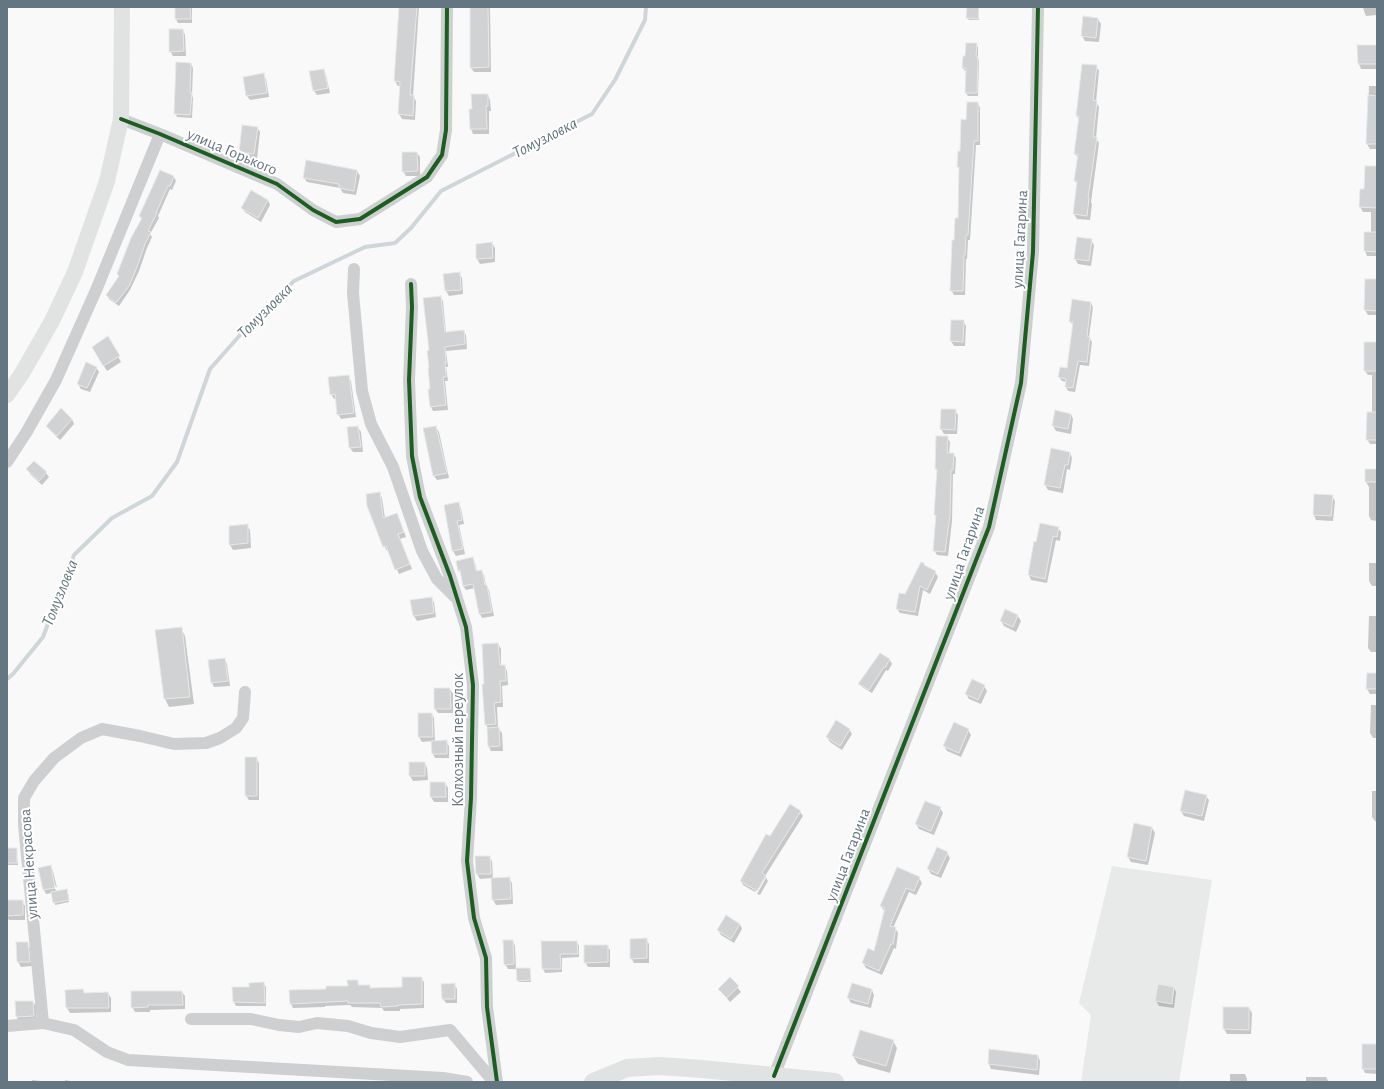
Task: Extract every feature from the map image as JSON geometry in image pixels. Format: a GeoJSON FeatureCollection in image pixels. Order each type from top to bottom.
{"type":"FeatureCollection","features":[{"type":"Feature","properties":{"kind":"main road"},"geometry":{"type":"LineString","coordinates":[[7,395],[21,375],[52,321],[75,272],[107,181],[121,119],[122,7]]}},
{"type":"Feature","properties":{"kind":"main road"},"geometry":{"type":"LineString","coordinates":[[593,1082],[627,1068],[659,1066],[835,1082]]}},
{"type":"Feature","properties":{"kind":"street","name":"улица Горького"},"geometry":{"type":"LineString","coordinates":[[121,119],[277,184],[314,210],[336,222],[360,219],[427,177],[442,155],[446,130],[447,7]]}},
{"type":"Feature","properties":{"kind":"street","name":"улица Гагарина"},"geometry":{"type":"LineString","coordinates":[[774,1076],[989,527],[1021,383],[1033,252],[1038,7]]}},
{"type":"Feature","properties":{"kind":"street"},"geometry":{"type":"LineString","coordinates":[[7,462],[26,433],[56,380],[100,281],[160,134]]}},
{"type":"Feature","properties":{"kind":"street","name":"Колхозный переулок"},"geometry":{"type":"LineString","coordinates":[[354,269],[353,293],[362,391],[371,424],[393,467],[422,551],[437,578],[457,599]]}},
{"type":"Feature","properties":{"kind":"street","name":"Колхозный переулок"},"geometry":{"type":"LineString","coordinates":[[411,284],[412,307],[409,380],[412,456],[420,497],[450,576],[466,627],[473,685],[471,798],[467,861],[474,918],[486,958],[487,1007],[497,1082]]}},
{"type":"Feature","properties":{"kind":"street","name":"улица Некрасова"},"geometry":{"type":"LineString","coordinates":[[43,1023],[24,825],[24,798],[34,781],[54,758],[81,738],[102,729],[174,744],[206,744],[220,738],[236,728],[243,718],[245,692]]}},
{"type":"Feature","properties":{"kind":"street"},"geometry":{"type":"LineString","coordinates":[[191,1019],[251,1019],[278,1025],[299,1027],[317,1023],[348,1026],[371,1033],[400,1037],[450,1030],[494,1082]]}},
{"type":"Feature","properties":{"kind":"street"},"geometry":{"type":"LineString","coordinates":[[7,1026],[43,1023],[74,1030],[107,1052],[128,1060],[443,1078],[467,1082]]}},
{"type":"Feature","properties":{"kind":"shaded area"},"geometry":{"type":"Polygon","coordinates":[[[1112,866],[1212,880],[1179,1082],[1081,1082],[1091,1015],[1079,1003],[1112,866]]]}},
{"type":"Feature","properties":{"kind":"building"},"geometry":{"type":"Polygon","coordinates":[[[175,7],[190,7],[191,19],[175,19],[175,7]]]}},
{"type":"Feature","properties":{"kind":"building"},"geometry":{"type":"Polygon","coordinates":[[[399,7],[417,7],[410,95],[414,95],[413,116],[398,114],[400,82],[394,81],[399,7]]]}},
{"type":"Feature","properties":{"kind":"building"},"geometry":{"type":"Polygon","coordinates":[[[470,7],[488,7],[489,67],[470,68],[470,7]]]}},
{"type":"Feature","properties":{"kind":"building"},"geometry":{"type":"Polygon","coordinates":[[[967,7],[979,7],[978,19],[966,18],[967,7]]]}},
{"type":"Feature","properties":{"kind":"building"},"geometry":{"type":"Polygon","coordinates":[[[1083,16],[1098,18],[1096,38],[1081,36],[1083,16]]]}},
{"type":"Feature","properties":{"kind":"building"},"geometry":{"type":"Polygon","coordinates":[[[169,29],[183,29],[184,51],[169,52],[169,29]]]}},
{"type":"Feature","properties":{"kind":"building"},"geometry":{"type":"Polygon","coordinates":[[[966,43],[977,43],[977,93],[965,93],[966,68],[962,68],[966,43]]]}},
{"type":"Feature","properties":{"kind":"building"},"geometry":{"type":"Polygon","coordinates":[[[1357,45],[1377,45],[1377,64],[1358,64],[1357,45]]]}},
{"type":"Feature","properties":{"kind":"building"},"geometry":{"type":"Polygon","coordinates":[[[176,62],[191,63],[190,93],[192,93],[190,115],[174,114],[176,62]]]}},
{"type":"Feature","properties":{"kind":"building"},"geometry":{"type":"Polygon","coordinates":[[[1082,64],[1097,65],[1093,100],[1097,101],[1093,137],[1097,137],[1088,198],[1087,216],[1073,214],[1077,181],[1074,181],[1078,154],[1074,154],[1079,116],[1076,116],[1082,64]]]}},
{"type":"Feature","properties":{"kind":"building"},"geometry":{"type":"Polygon","coordinates":[[[324,69],[328,88],[313,91],[309,71],[324,69]]]}},
{"type":"Feature","properties":{"kind":"building"},"geometry":{"type":"Polygon","coordinates":[[[264,73],[267,93],[246,96],[243,77],[264,73]]]}},
{"type":"Feature","properties":{"kind":"building"},"geometry":{"type":"Polygon","coordinates":[[[471,94],[488,94],[488,106],[486,106],[487,129],[470,129],[469,109],[472,109],[471,94]]]}},
{"type":"Feature","properties":{"kind":"building"},"geometry":{"type":"Polygon","coordinates":[[[1368,95],[1377,96],[1377,144],[1366,144],[1368,95]]]}},
{"type":"Feature","properties":{"kind":"building"},"geometry":{"type":"Polygon","coordinates":[[[967,102],[978,102],[978,141],[974,141],[968,235],[966,235],[964,255],[963,291],[950,291],[952,240],[954,240],[955,218],[958,218],[958,151],[960,151],[961,119],[966,120],[967,102]]]}},
{"type":"Feature","properties":{"kind":"building"},"geometry":{"type":"Polygon","coordinates":[[[242,125],[258,127],[254,154],[239,152],[242,125]]]}},
{"type":"Feature","properties":{"kind":"building"},"geometry":{"type":"Polygon","coordinates":[[[402,152],[417,152],[418,171],[402,172],[402,152]]]}},
{"type":"Feature","properties":{"kind":"building"},"geometry":{"type":"Polygon","coordinates":[[[306,160],[357,170],[354,191],[339,188],[339,184],[303,178],[306,160]]]}},
{"type":"Feature","properties":{"kind":"building"},"geometry":{"type":"Polygon","coordinates":[[[1365,166],[1377,166],[1377,208],[1359,207],[1360,189],[1364,189],[1365,166]]]}},
{"type":"Feature","properties":{"kind":"building"},"geometry":{"type":"Polygon","coordinates":[[[160,170],[174,176],[148,231],[151,232],[129,286],[116,303],[106,295],[119,276],[117,274],[131,238],[142,218],[139,216],[160,170]]]}},
{"type":"Feature","properties":{"kind":"building"},"geometry":{"type":"Polygon","coordinates":[[[251,190],[268,200],[258,218],[241,208],[251,190]]]}},
{"type":"Feature","properties":{"kind":"building"},"geometry":{"type":"Polygon","coordinates":[[[1364,232],[1377,232],[1377,252],[1364,251],[1364,232]]]}},
{"type":"Feature","properties":{"kind":"building"},"geometry":{"type":"Polygon","coordinates":[[[1077,237],[1092,239],[1089,261],[1074,259],[1077,237]]]}},
{"type":"Feature","properties":{"kind":"building"},"geometry":{"type":"Polygon","coordinates":[[[492,242],[493,258],[476,259],[476,244],[492,242]]]}},
{"type":"Feature","properties":{"kind":"building"},"geometry":{"type":"Polygon","coordinates":[[[460,272],[461,290],[445,291],[443,274],[460,272]]]}},
{"type":"Feature","properties":{"kind":"building"},"geometry":{"type":"Polygon","coordinates":[[[1365,279],[1377,279],[1377,311],[1364,310],[1365,279]]]}},
{"type":"Feature","properties":{"kind":"building"},"geometry":{"type":"Polygon","coordinates":[[[441,296],[445,332],[464,330],[465,344],[445,347],[446,377],[443,377],[446,405],[430,407],[427,351],[429,350],[423,298],[441,296]]]}},
{"type":"Feature","properties":{"kind":"building"},"geometry":{"type":"Polygon","coordinates":[[[1072,299],[1091,302],[1087,336],[1090,337],[1087,362],[1078,361],[1073,388],[1065,387],[1066,379],[1058,377],[1060,367],[1067,368],[1073,322],[1069,322],[1072,299]]]}},
{"type":"Feature","properties":{"kind":"building"},"geometry":{"type":"Polygon","coordinates":[[[951,320],[964,320],[963,342],[950,341],[951,320]]]}},
{"type":"Feature","properties":{"kind":"building"},"geometry":{"type":"Polygon","coordinates":[[[108,336],[120,356],[103,366],[92,347],[108,336]]]}},
{"type":"Feature","properties":{"kind":"building"},"geometry":{"type":"Polygon","coordinates":[[[1364,342],[1377,342],[1377,371],[1364,371],[1364,342]]]}},
{"type":"Feature","properties":{"kind":"building"},"geometry":{"type":"Polygon","coordinates":[[[86,362],[97,367],[87,388],[77,384],[86,362]]]}},
{"type":"Feature","properties":{"kind":"building"},"geometry":{"type":"Polygon","coordinates":[[[349,375],[354,413],[337,415],[335,394],[330,395],[328,377],[349,375]]]}},
{"type":"Feature","properties":{"kind":"building"},"geometry":{"type":"Polygon","coordinates":[[[61,408],[72,419],[57,436],[46,426],[61,408]]]}},
{"type":"Feature","properties":{"kind":"building"},"geometry":{"type":"Polygon","coordinates":[[[941,409],[956,409],[955,430],[940,429],[941,409]]]}},
{"type":"Feature","properties":{"kind":"building"},"geometry":{"type":"Polygon","coordinates":[[[1055,410],[1071,414],[1068,429],[1052,426],[1055,410]]]}},
{"type":"Feature","properties":{"kind":"building"},"geometry":{"type":"Polygon","coordinates":[[[1367,412],[1377,412],[1377,440],[1366,440],[1367,412]]]}},
{"type":"Feature","properties":{"kind":"building"},"geometry":{"type":"Polygon","coordinates":[[[358,426],[361,447],[349,448],[347,427],[358,426]]]}},
{"type":"Feature","properties":{"kind":"building"},"geometry":{"type":"Polygon","coordinates":[[[436,426],[447,473],[433,476],[423,428],[436,426]]]}},
{"type":"Feature","properties":{"kind":"building"},"geometry":{"type":"Polygon","coordinates":[[[936,436],[948,436],[947,453],[954,453],[953,470],[951,470],[950,516],[945,552],[933,551],[936,515],[934,515],[937,469],[935,469],[936,436]]]}},
{"type":"Feature","properties":{"kind":"building"},"geometry":{"type":"Polygon","coordinates":[[[1051,448],[1070,452],[1068,465],[1065,465],[1060,488],[1044,485],[1051,448]]]}},
{"type":"Feature","properties":{"kind":"building"},"geometry":{"type":"Polygon","coordinates":[[[34,461],[47,472],[39,481],[26,469],[34,461]]]}},
{"type":"Feature","properties":{"kind":"building"},"geometry":{"type":"Polygon","coordinates":[[[1365,469],[1377,469],[1377,482],[1365,482],[1365,469]]]}},
{"type":"Feature","properties":{"kind":"building"},"geometry":{"type":"Polygon","coordinates":[[[380,492],[383,518],[397,513],[404,532],[398,534],[410,564],[395,570],[386,546],[383,547],[367,506],[366,494],[380,492]]]}},
{"type":"Feature","properties":{"kind":"building"},"geometry":{"type":"Polygon","coordinates":[[[1314,494],[1333,495],[1331,516],[1313,515],[1314,494]]]}},
{"type":"Feature","properties":{"kind":"building"},"geometry":{"type":"Polygon","coordinates":[[[459,502],[462,520],[457,521],[463,549],[452,551],[444,505],[459,502]]]}},
{"type":"Feature","properties":{"kind":"building"},"geometry":{"type":"Polygon","coordinates":[[[1040,523],[1059,527],[1057,537],[1053,536],[1045,579],[1028,575],[1034,541],[1036,542],[1040,523]]]}},
{"type":"Feature","properties":{"kind":"building"},"geometry":{"type":"Polygon","coordinates":[[[248,524],[248,543],[229,545],[229,526],[248,524]]]}},
{"type":"Feature","properties":{"kind":"building"},"geometry":{"type":"Polygon","coordinates":[[[473,557],[476,571],[482,570],[485,585],[487,585],[492,612],[479,614],[473,584],[463,586],[460,570],[458,571],[456,561],[473,557]]]}},
{"type":"Feature","properties":{"kind":"building"},"geometry":{"type":"Polygon","coordinates":[[[921,562],[936,571],[927,590],[920,586],[915,612],[896,609],[899,593],[905,594],[921,562]]]}},
{"type":"Feature","properties":{"kind":"building"},"geometry":{"type":"Polygon","coordinates":[[[432,597],[434,613],[413,616],[410,600],[432,597]]]}},
{"type":"Feature","properties":{"kind":"building"},"geometry":{"type":"Polygon","coordinates":[[[1005,609],[1018,615],[1013,627],[1000,621],[1005,609]]]}},
{"type":"Feature","properties":{"kind":"building"},"geometry":{"type":"Polygon","coordinates":[[[182,627],[190,697],[164,699],[155,630],[182,627]]]}},
{"type":"Feature","properties":{"kind":"building"},"geometry":{"type":"Polygon","coordinates":[[[498,643],[500,665],[505,665],[506,681],[500,681],[501,702],[494,703],[496,724],[485,725],[482,684],[484,684],[482,644],[498,643]]]}},
{"type":"Feature","properties":{"kind":"building"},"geometry":{"type":"Polygon","coordinates":[[[880,653],[890,659],[869,690],[858,684],[880,653]]]}},
{"type":"Feature","properties":{"kind":"building"},"geometry":{"type":"Polygon","coordinates":[[[225,658],[228,681],[211,683],[208,660],[225,658]]]}},
{"type":"Feature","properties":{"kind":"building"},"geometry":{"type":"Polygon","coordinates":[[[1367,673],[1377,673],[1377,689],[1366,689],[1367,673]]]}},
{"type":"Feature","properties":{"kind":"building"},"geometry":{"type":"Polygon","coordinates":[[[972,679],[985,685],[978,700],[965,694],[972,679]]]}},
{"type":"Feature","properties":{"kind":"building"},"geometry":{"type":"Polygon","coordinates":[[[434,688],[450,688],[451,709],[434,709],[434,688]]]}},
{"type":"Feature","properties":{"kind":"building"},"geometry":{"type":"Polygon","coordinates":[[[418,713],[432,713],[433,737],[418,737],[418,713]]]}},
{"type":"Feature","properties":{"kind":"building"},"geometry":{"type":"Polygon","coordinates":[[[836,720],[850,729],[840,746],[826,737],[836,720]]]}},
{"type":"Feature","properties":{"kind":"building"},"geometry":{"type":"Polygon","coordinates":[[[954,722],[969,729],[959,753],[943,746],[954,722]]]}},
{"type":"Feature","properties":{"kind":"building"},"geometry":{"type":"Polygon","coordinates":[[[499,727],[500,746],[488,747],[487,728],[499,727]]]}},
{"type":"Feature","properties":{"kind":"building"},"geometry":{"type":"Polygon","coordinates":[[[447,740],[447,754],[432,754],[431,741],[447,740]]]}},
{"type":"Feature","properties":{"kind":"building"},"geometry":{"type":"Polygon","coordinates":[[[245,757],[257,757],[257,796],[245,796],[245,757]]]}},
{"type":"Feature","properties":{"kind":"building"},"geometry":{"type":"Polygon","coordinates":[[[409,762],[425,762],[425,776],[409,776],[409,762]]]}},
{"type":"Feature","properties":{"kind":"building"},"geometry":{"type":"Polygon","coordinates":[[[430,782],[445,782],[446,797],[430,797],[430,782]]]}},
{"type":"Feature","properties":{"kind":"building"},"geometry":{"type":"Polygon","coordinates":[[[1185,790],[1207,795],[1202,816],[1180,811],[1185,790]]]}},
{"type":"Feature","properties":{"kind":"building"},"geometry":{"type":"Polygon","coordinates":[[[925,801],[941,807],[931,831],[915,824],[925,801]]]}},
{"type":"Feature","properties":{"kind":"building"},"geometry":{"type":"Polygon","coordinates":[[[790,804],[801,811],[762,873],[766,876],[757,891],[740,881],[766,834],[770,836],[790,804]]]}},
{"type":"Feature","properties":{"kind":"building"},"geometry":{"type":"Polygon","coordinates":[[[1134,823],[1152,827],[1146,861],[1127,857],[1134,823]]]}},
{"type":"Feature","properties":{"kind":"building"},"geometry":{"type":"Polygon","coordinates":[[[937,847],[948,852],[938,874],[927,869],[937,847]]]}},
{"type":"Feature","properties":{"kind":"building"},"geometry":{"type":"Polygon","coordinates":[[[7,848],[17,848],[17,863],[7,863],[7,848]]]}},
{"type":"Feature","properties":{"kind":"building"},"geometry":{"type":"Polygon","coordinates":[[[475,856],[490,856],[491,874],[476,874],[475,856]]]}},
{"type":"Feature","properties":{"kind":"building"},"geometry":{"type":"Polygon","coordinates":[[[51,865],[55,888],[43,890],[38,868],[51,865]]]}},
{"type":"Feature","properties":{"kind":"building"},"geometry":{"type":"Polygon","coordinates":[[[897,867],[920,877],[914,891],[906,888],[890,926],[896,927],[893,944],[891,944],[879,971],[862,963],[868,948],[874,951],[885,908],[880,906],[897,867]]]}},
{"type":"Feature","properties":{"kind":"building"},"geometry":{"type":"Polygon","coordinates":[[[510,877],[511,899],[492,900],[491,878],[510,877]]]}},
{"type":"Feature","properties":{"kind":"building"},"geometry":{"type":"Polygon","coordinates":[[[67,889],[69,900],[53,903],[51,892],[67,889]]]}},
{"type":"Feature","properties":{"kind":"building"},"geometry":{"type":"Polygon","coordinates":[[[7,900],[23,900],[23,915],[7,916],[7,900]]]}},
{"type":"Feature","properties":{"kind":"building"},"geometry":{"type":"Polygon","coordinates":[[[726,915],[740,924],[731,939],[717,930],[726,915]]]}},
{"type":"Feature","properties":{"kind":"building"},"geometry":{"type":"Polygon","coordinates":[[[647,938],[647,958],[630,959],[630,939],[647,938]]]}},
{"type":"Feature","properties":{"kind":"building"},"geometry":{"type":"Polygon","coordinates":[[[503,940],[513,940],[514,964],[504,965],[503,940]]]}},
{"type":"Feature","properties":{"kind":"building"},"geometry":{"type":"Polygon","coordinates":[[[541,941],[577,941],[578,954],[560,954],[561,969],[542,969],[541,941]]]}},
{"type":"Feature","properties":{"kind":"building"},"geometry":{"type":"Polygon","coordinates":[[[16,942],[28,942],[30,962],[17,962],[16,942]]]}},
{"type":"Feature","properties":{"kind":"building"},"geometry":{"type":"Polygon","coordinates":[[[584,945],[608,945],[608,962],[584,963],[584,945]]]}},
{"type":"Feature","properties":{"kind":"building"},"geometry":{"type":"Polygon","coordinates":[[[516,968],[530,968],[531,980],[517,981],[516,968]]]}},
{"type":"Feature","properties":{"kind":"building"},"geometry":{"type":"Polygon","coordinates":[[[402,977],[422,977],[422,1004],[381,1007],[380,1003],[348,1003],[348,1001],[290,1004],[289,990],[326,989],[326,986],[348,986],[347,980],[358,980],[358,985],[370,985],[370,988],[402,987],[402,977]]]}},
{"type":"Feature","properties":{"kind":"building"},"geometry":{"type":"Polygon","coordinates":[[[730,977],[739,986],[727,998],[718,989],[730,977]]]}},
{"type":"Feature","properties":{"kind":"building"},"geometry":{"type":"Polygon","coordinates":[[[264,982],[265,1003],[233,1002],[232,987],[249,987],[249,983],[264,982]]]}},
{"type":"Feature","properties":{"kind":"building"},"geometry":{"type":"Polygon","coordinates":[[[455,983],[455,999],[442,999],[441,984],[455,983]]]}},
{"type":"Feature","properties":{"kind":"building"},"geometry":{"type":"Polygon","coordinates":[[[852,983],[872,989],[868,1004],[847,998],[852,983]]]}},
{"type":"Feature","properties":{"kind":"building"},"geometry":{"type":"Polygon","coordinates":[[[1158,984],[1174,987],[1172,1004],[1155,1001],[1158,984]]]}},
{"type":"Feature","properties":{"kind":"building"},"geometry":{"type":"Polygon","coordinates":[[[83,989],[84,993],[108,992],[109,1008],[66,1008],[65,990],[83,989]]]}},
{"type":"Feature","properties":{"kind":"building"},"geometry":{"type":"Polygon","coordinates":[[[131,991],[182,991],[183,1005],[148,1005],[148,1007],[131,1008],[131,991]]]}},
{"type":"Feature","properties":{"kind":"building"},"geometry":{"type":"Polygon","coordinates":[[[15,1001],[33,1001],[34,1016],[16,1017],[15,1001]]]}},
{"type":"Feature","properties":{"kind":"building"},"geometry":{"type":"Polygon","coordinates":[[[1223,1007],[1249,1007],[1249,1030],[1223,1029],[1223,1007]]]}},
{"type":"Feature","properties":{"kind":"building"},"geometry":{"type":"Polygon","coordinates":[[[860,1030],[894,1040],[886,1066],[852,1056],[860,1030]]]}},
{"type":"Feature","properties":{"kind":"building"},"geometry":{"type":"Polygon","coordinates":[[[1362,1044],[1377,1044],[1377,1069],[1362,1069],[1362,1044]]]}},
{"type":"Feature","properties":{"kind":"building"},"geometry":{"type":"Polygon","coordinates":[[[989,1049],[1038,1055],[1037,1070],[988,1064],[989,1049]]]}},
{"type":"Feature","properties":{"kind":"waterway","name":"Томузловка"},"geometry":{"type":"LineString","coordinates":[[7,679],[13,674],[43,637],[74,555],[112,518],[152,496],[177,462],[210,369],[256,317],[294,281],[365,247],[395,243],[411,228],[441,191],[592,114],[615,80],[645,20],[646,7]]}},
{"type":"Feature","properties":{"kind":"cycle path"},"geometry":{"type":"LineString","coordinates":[[121,119],[277,184],[313,210],[336,222],[360,219],[427,177],[442,155],[446,130],[447,7]]}},
{"type":"Feature","properties":{"kind":"cycle path"},"geometry":{"type":"LineString","coordinates":[[774,1076],[989,527],[1021,383],[1033,252],[1038,7]]}},
{"type":"Feature","properties":{"kind":"cycle path"},"geometry":{"type":"LineString","coordinates":[[411,284],[412,307],[409,380],[412,456],[420,497],[450,576],[466,627],[473,685],[471,798],[467,861],[474,918],[486,958],[487,1007],[497,1082]]}}]}
